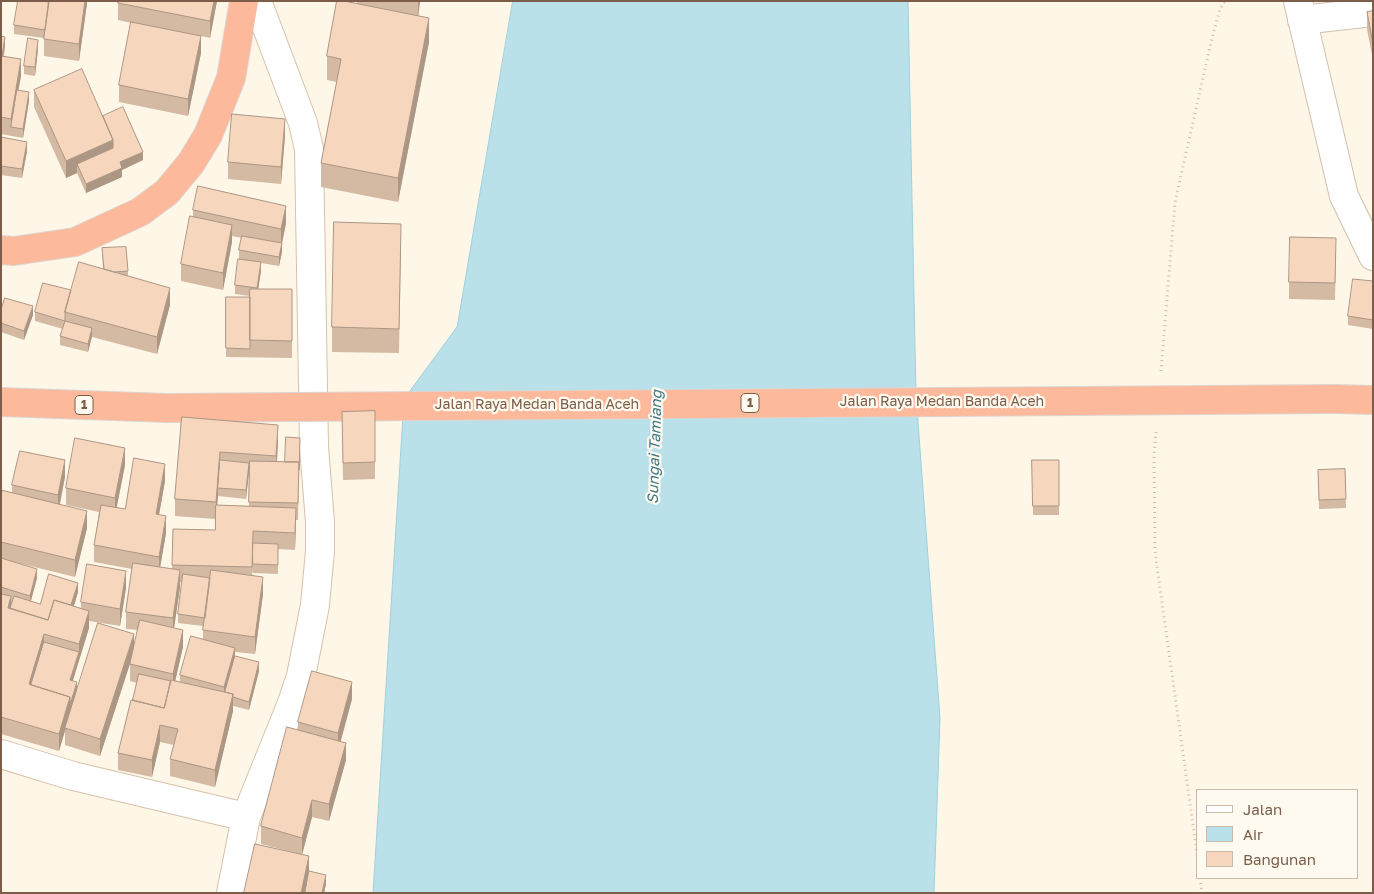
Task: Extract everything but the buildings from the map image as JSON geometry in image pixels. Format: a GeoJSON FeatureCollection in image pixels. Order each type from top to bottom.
{"type":"FeatureCollection","features":[{"type":"Feature","properties":{"kind":"highway"},"geometry":{"type":"LineString","coordinates":[[1,250],[14,252],[75,242],[140,212],[167,192],[190,163],[208,135],[231,78],[244,1]]}},
{"type":"Feature","properties":{"kind":"highway","name":"Jalan Raya Medan Banda Aceh"},"geometry":{"type":"LineString","coordinates":[[1,402],[166,408],[1373,400]]}},
{"type":"Feature","properties":{"kind":"street"},"geometry":{"type":"LineString","coordinates":[[231,893],[246,817],[301,676],[315,605],[320,551],[320,522],[314,447],[309,149],[303,122],[256,1]]}},
{"type":"Feature","properties":{"kind":"street"},"geometry":{"type":"LineString","coordinates":[[1373,12],[1300,11],[1344,196],[1373,256]]}},
{"type":"Feature","properties":{"kind":"street"},"geometry":{"type":"LineString","coordinates":[[1,754],[73,776],[246,817]]}},
{"type":"Feature","properties":{"kind":"path"},"geometry":{"type":"LineString","coordinates":[[1200,879],[1202,893]]}},
{"type":"Feature","properties":{"kind":"water","name":"Sungai Tamiang"},"geometry":{"type":"Polygon","coordinates":[[[513,1],[908,1],[916,395],[940,718],[934,893],[373,893],[404,399],[457,327],[513,1]]]}}]}
